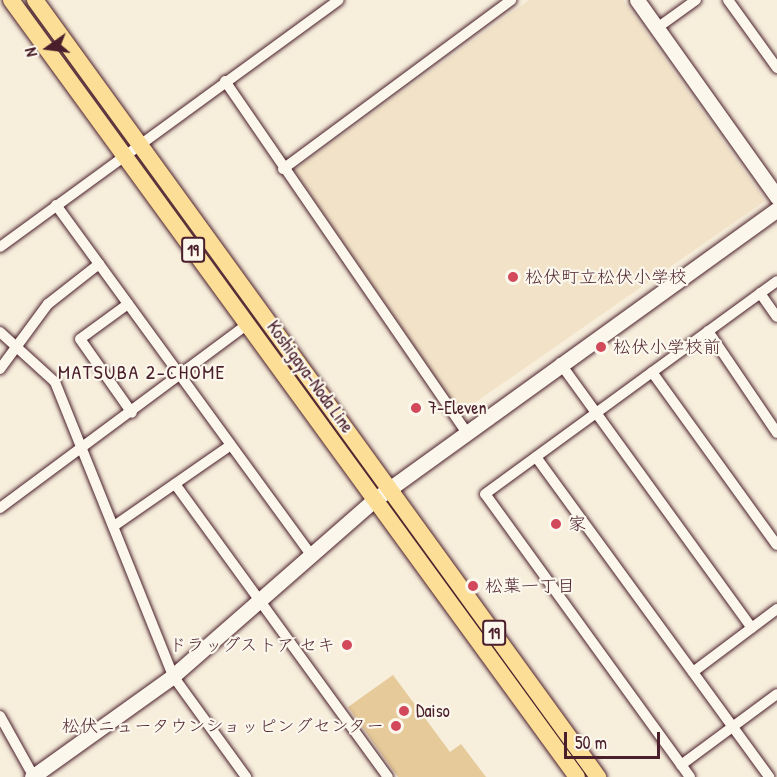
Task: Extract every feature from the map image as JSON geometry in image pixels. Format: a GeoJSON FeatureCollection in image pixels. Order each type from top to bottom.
{"type":"FeatureCollection","features":[{"type":"Feature","properties":{"kind":"main road","name":"Koshigaya-Noda Line"},"geometry":{"type":"LineString","coordinates":[[11,0],[577,777]]}},
{"type":"Feature","properties":{"kind":"main road","name":"Koshigaya-Noda Line"},"geometry":{"type":"LineString","coordinates":[[35,0],[391,488],[598,777]]}},
{"type":"Feature","properties":{"kind":"street"},"geometry":{"type":"LineString","coordinates":[[0,247],[124,154],[339,0]]}},
{"type":"Feature","properties":{"kind":"street"},"geometry":{"type":"LineString","coordinates":[[283,169],[511,0]]}},
{"type":"Feature","properties":{"kind":"street"},"geometry":{"type":"LineString","coordinates":[[637,0],[777,197]]}},
{"type":"Feature","properties":{"kind":"street"},"geometry":{"type":"LineString","coordinates":[[657,28],[696,0]]}},
{"type":"Feature","properties":{"kind":"street"},"geometry":{"type":"LineString","coordinates":[[728,0],[777,68]]}},
{"type":"Feature","properties":{"kind":"street"},"geometry":{"type":"LineString","coordinates":[[225,81],[283,169],[467,433]]}},
{"type":"Feature","properties":{"kind":"street"},"geometry":{"type":"LineString","coordinates":[[56,205],[311,555]]}},
{"type":"Feature","properties":{"kind":"street"},"geometry":{"type":"LineString","coordinates":[[0,716],[33,777],[173,676],[374,500],[560,363],[777,209]]}},
{"type":"Feature","properties":{"kind":"street"},"geometry":{"type":"LineString","coordinates":[[0,369],[48,304],[99,264]]}},
{"type":"Feature","properties":{"kind":"street"},"geometry":{"type":"LineString","coordinates":[[690,777],[485,494],[777,280]]}},
{"type":"Feature","properties":{"kind":"street"},"geometry":{"type":"LineString","coordinates":[[760,293],[777,317]]}},
{"type":"Feature","properties":{"kind":"street"},"geometry":{"type":"LineString","coordinates":[[128,304],[80,339],[132,413]]}},
{"type":"Feature","properties":{"kind":"street"},"geometry":{"type":"LineString","coordinates":[[0,508],[84,450],[248,324]]}},
{"type":"Feature","properties":{"kind":"street"},"geometry":{"type":"LineString","coordinates":[[708,331],[777,433]]}},
{"type":"Feature","properties":{"kind":"street"},"geometry":{"type":"LineString","coordinates":[[0,332],[55,381],[173,676],[246,777]]}},
{"type":"Feature","properties":{"kind":"street"},"geometry":{"type":"LineString","coordinates":[[560,363],[752,628]]}},
{"type":"Feature","properties":{"kind":"street"},"geometry":{"type":"LineString","coordinates":[[652,372],[777,545]]}},
{"type":"Feature","properties":{"kind":"street"},"geometry":{"type":"LineString","coordinates":[[114,526],[231,445]]}},
{"type":"Feature","properties":{"kind":"street"},"geometry":{"type":"LineString","coordinates":[[536,457],[769,777]]}},
{"type":"Feature","properties":{"kind":"street"},"geometry":{"type":"LineString","coordinates":[[176,484],[258,603],[388,777]]}},
{"type":"Feature","properties":{"kind":"street"},"geometry":{"type":"LineString","coordinates":[[693,672],[777,609]]}},
{"type":"Feature","properties":{"kind":"street"},"geometry":{"type":"LineString","coordinates":[[681,765],[777,694]]}},
{"type":"Feature","properties":{"kind":"shaded area","name":"松伏町立松伏小学校"},"geometry":{"type":"Polygon","coordinates":[[[529,0],[623,0],[765,201],[460,413],[294,170],[529,0]]]}},
{"type":"Feature","properties":{"kind":"building","name":"松伏ニュータウンショッピングセンター"},"geometry":{"type":"Polygon","coordinates":[[[393,675],[450,752],[461,744],[486,777],[398,777],[348,707],[393,675]]]}},
{"type":"Feature","properties":{"kind":"place","name":"松伏町立松伏小学校"},"geometry":{"type":"Point","coordinates":[513,277]}},
{"type":"Feature","properties":{"kind":"place","name":"松伏小学校前"},"geometry":{"type":"Point","coordinates":[601,347]}},
{"type":"Feature","properties":{"kind":"place","name":"7-Eleven"},"geometry":{"type":"Point","coordinates":[416,408]}},
{"type":"Feature","properties":{"kind":"place","name":"家"},"geometry":{"type":"Point","coordinates":[556,524]}},
{"type":"Feature","properties":{"kind":"place","name":"松葉一丁目"},"geometry":{"type":"Point","coordinates":[473,586]}},
{"type":"Feature","properties":{"kind":"place","name":"ドラッグストア セキ"},"geometry":{"type":"Point","coordinates":[347,645]}},
{"type":"Feature","properties":{"kind":"place","name":"Daiso"},"geometry":{"type":"Point","coordinates":[404,711]}},
{"type":"Feature","properties":{"kind":"place","name":"松伏ニュータウンショッピングセンター"},"geometry":{"type":"Point","coordinates":[396,726]}},
{"type":"Feature","properties":{"kind":"district","name":"MATSUBA 2-CHOME"},"geometry":{"type":"Point","coordinates":[142,371]}}]}
